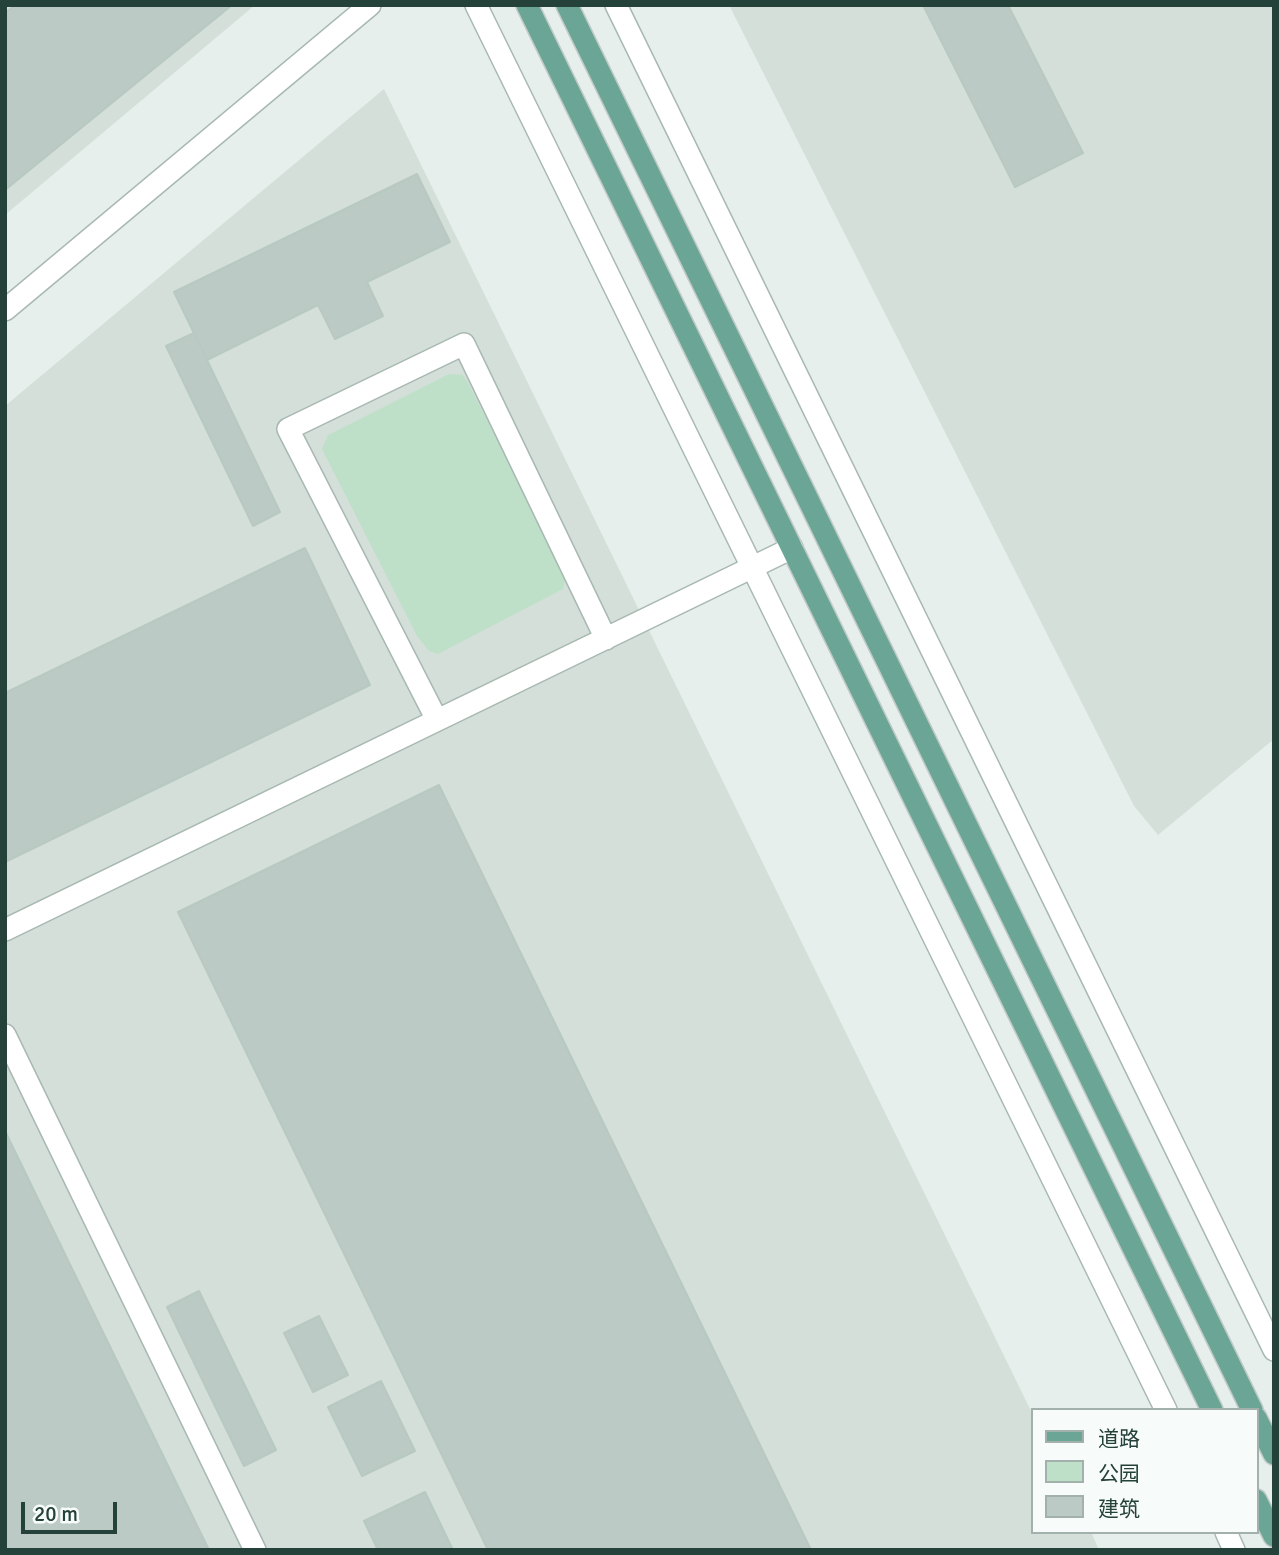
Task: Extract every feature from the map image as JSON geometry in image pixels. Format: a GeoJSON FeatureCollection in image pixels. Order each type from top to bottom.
{"type":"FeatureCollection","features":[{"type":"Feature","properties":{"kind":"main road"},"geometry":{"type":"LineString","coordinates":[[527,5],[1211,1408]]}},
{"type":"Feature","properties":{"kind":"main road"},"geometry":{"type":"LineString","coordinates":[[567,5],[1251,1408]]}},
{"type":"Feature","properties":{"kind":"main road"},"geometry":{"type":"LineString","coordinates":[[1258,1422],[1274,1454]]}},
{"type":"Feature","properties":{"kind":"main road"},"geometry":{"type":"LineString","coordinates":[[1258,1504],[1274,1536]]}},
{"type":"Feature","properties":{"kind":"street"},"geometry":{"type":"LineString","coordinates":[[5,310],[370,5]]}},
{"type":"Feature","properties":{"kind":"street"},"geometry":{"type":"LineString","coordinates":[[476,5],[1165,1408]]}},
{"type":"Feature","properties":{"kind":"street"},"geometry":{"type":"LineString","coordinates":[[615,5],[1274,1350]]}},
{"type":"Feature","properties":{"kind":"street"},"geometry":{"type":"LineString","coordinates":[[438,720],[288,429],[464,344],[606,639]]}},
{"type":"Feature","properties":{"kind":"street"},"geometry":{"type":"LineString","coordinates":[[5,930],[792,548]]}},
{"type":"Feature","properties":{"kind":"street"},"geometry":{"type":"LineString","coordinates":[[5,1035],[255,1550]]}},
{"type":"Feature","properties":{"kind":"street"},"geometry":{"type":"LineString","coordinates":[[1227,1534],[1234,1550]]}},
{"type":"Feature","properties":{"kind":"shaded area"},"geometry":{"type":"Polygon","coordinates":[[[5,5],[255,5],[5,215],[5,5]]]}},
{"type":"Feature","properties":{"kind":"shaded area"},"geometry":{"type":"Polygon","coordinates":[[[729,5],[1274,5],[1274,739],[1158,835],[1134,806],[729,5]]]}},
{"type":"Feature","properties":{"kind":"shaded area"},"geometry":{"type":"Polygon","coordinates":[[[384,89],[1030,1409],[1030,1534],[1092,1534],[1099,1550],[5,1550],[5,406],[384,89]]]}},
{"type":"Feature","properties":{"kind":"green space"},"geometry":{"type":"Polygon","coordinates":[[[449,374],[463,375],[467,381],[561,564],[565,579],[563,589],[438,654],[429,651],[417,636],[322,449],[328,435],[449,374]]]}},
{"type":"Feature","properties":{"kind":"building"},"geometry":{"type":"Polygon","coordinates":[[[15,5],[232,5],[5,190],[5,13],[15,5]]]}},
{"type":"Feature","properties":{"kind":"building"},"geometry":{"type":"Polygon","coordinates":[[[923,5],[1008,5],[1083,153],[1015,187],[923,5]]]}},
{"type":"Feature","properties":{"kind":"building"},"geometry":{"type":"Polygon","coordinates":[[[417,174],[450,242],[367,282],[383,316],[335,339],[318,305],[207,360],[174,292],[417,174]]]}},
{"type":"Feature","properties":{"kind":"building"},"geometry":{"type":"Polygon","coordinates":[[[194,333],[280,512],[253,526],[166,346],[194,333]]]}},
{"type":"Feature","properties":{"kind":"building"},"geometry":{"type":"Polygon","coordinates":[[[305,548],[370,685],[5,862],[5,693],[305,548]]]}},
{"type":"Feature","properties":{"kind":"building"},"geometry":{"type":"Polygon","coordinates":[[[439,785],[811,1550],[488,1550],[178,912],[439,785]]]}},
{"type":"Feature","properties":{"kind":"building"},"geometry":{"type":"Polygon","coordinates":[[[5,1131],[209,1550],[5,1550],[5,1131]]]}},
{"type":"Feature","properties":{"kind":"building"},"geometry":{"type":"Polygon","coordinates":[[[199,1291],[276,1450],[244,1466],[167,1307],[199,1291]]]}},
{"type":"Feature","properties":{"kind":"building"},"geometry":{"type":"Polygon","coordinates":[[[319,1316],[348,1375],[313,1392],[284,1333],[319,1316]]]}},
{"type":"Feature","properties":{"kind":"building"},"geometry":{"type":"Polygon","coordinates":[[[381,1381],[415,1451],[362,1476],[328,1407],[381,1381]]]}},
{"type":"Feature","properties":{"kind":"building"},"geometry":{"type":"Polygon","coordinates":[[[425,1492],[453,1550],[378,1550],[364,1521],[425,1492]]]}}]}
